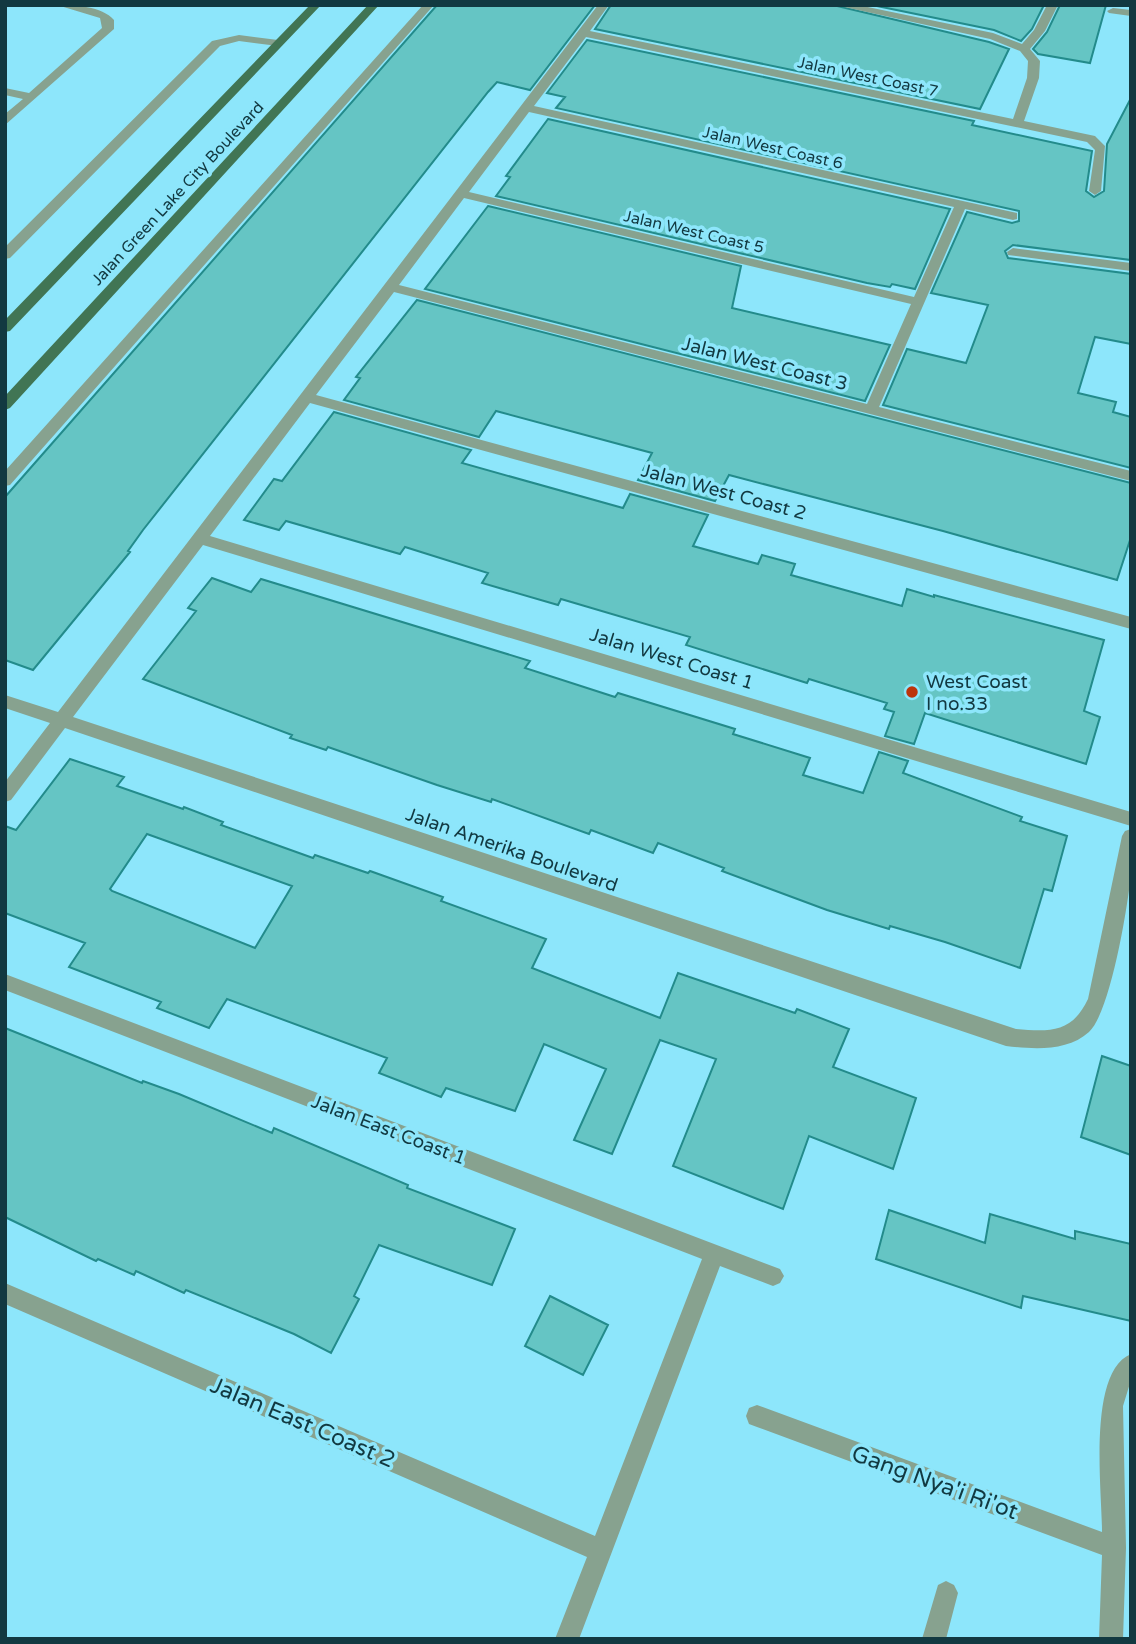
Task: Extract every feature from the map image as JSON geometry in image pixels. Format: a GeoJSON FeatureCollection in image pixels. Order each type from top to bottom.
{"type":"FeatureCollection","features":[{"type":"Feature","properties":{"kind":"main road","name":"Jalan Green Lake City Boulevard"},"geometry":{"type":"LineString","coordinates":[[5,328],[316,5]]}},
{"type":"Feature","properties":{"kind":"main road","name":"Jalan Green Lake City Boulevard"},"geometry":{"type":"LineString","coordinates":[[5,405],[374,5]]}},
{"type":"Feature","properties":{"kind":"street"},"geometry":{"type":"LineString","coordinates":[[5,121],[108,29],[108,20],[98,13],[62,5]]}},
{"type":"Feature","properties":{"kind":"street"},"geometry":{"type":"LineString","coordinates":[[5,481],[429,5]]}},
{"type":"Feature","properties":{"kind":"street"},"geometry":{"type":"LineString","coordinates":[[5,795],[604,5]]}},
{"type":"Feature","properties":{"kind":"street"},"geometry":{"type":"LineString","coordinates":[[840,5],[993,36],[1024,49],[1034,61],[1033,78],[1018,122]]}},
{"type":"Feature","properties":{"kind":"street"},"geometry":{"type":"LineString","coordinates":[[1024,49],[1039,31],[1053,5]]}},
{"type":"Feature","properties":{"kind":"street"},"geometry":{"type":"LineString","coordinates":[[1113,10],[1131,13]]}},
{"type":"Feature","properties":{"kind":"street","name":"Jalan West Coast 7"},"geometry":{"type":"LineString","coordinates":[[583,33],[1083,136],[1098,144],[1101,149],[1095,191]]}},
{"type":"Feature","properties":{"kind":"street"},"geometry":{"type":"LineString","coordinates":[[5,255],[216,43],[239,38],[278,43]]}},
{"type":"Feature","properties":{"kind":"street"},"geometry":{"type":"LineString","coordinates":[[5,91],[31,97]]}},
{"type":"Feature","properties":{"kind":"street","name":"Jalan West Coast 6"},"geometry":{"type":"LineString","coordinates":[[526,108],[1013,216]]}},
{"type":"Feature","properties":{"kind":"street","name":"Jalan West Coast 5"},"geometry":{"type":"LineString","coordinates":[[461,194],[918,302]]}},
{"type":"Feature","properties":{"kind":"street"},"geometry":{"type":"LineString","coordinates":[[871,410],[961,205]]}},
{"type":"Feature","properties":{"kind":"street"},"geometry":{"type":"LineString","coordinates":[[1013,252],[1131,267]]}},
{"type":"Feature","properties":{"kind":"street","name":"Jalan West Coast 3"},"geometry":{"type":"LineString","coordinates":[[390,287],[1131,476]]}},
{"type":"Feature","properties":{"kind":"street","name":"Jalan West Coast 2"},"geometry":{"type":"LineString","coordinates":[[307,397],[1131,623]]}},
{"type":"Feature","properties":{"kind":"street","name":"Jalan West Coast 1"},"geometry":{"type":"LineString","coordinates":[[200,538],[1131,818]]}},
{"type":"Feature","properties":{"kind":"street","name":"Jalan Amerika Boulevard"},"geometry":{"type":"LineString","coordinates":[[5,701],[1006,1037],[1038,1041],[1067,1034],[1087,1021],[1097,999],[1131,836]]}},
{"type":"Feature","properties":{"kind":"street","name":"Jalan East Coast 1"},"geometry":{"type":"LineString","coordinates":[[5,982],[773,1276]]}},
{"type":"Feature","properties":{"kind":"street"},"geometry":{"type":"LineString","coordinates":[[567,1639],[714,1254]]}},
{"type":"Feature","properties":{"kind":"street","name":"Jalan East Coast 2"},"geometry":{"type":"LineString","coordinates":[[5,1293],[601,1551]]}},
{"type":"Feature","properties":{"kind":"street"},"geometry":{"type":"LineString","coordinates":[[1111,1639],[1114,1548],[1112,1406],[1122,1372],[1131,1366]]}},
{"type":"Feature","properties":{"kind":"street","name":"Gang Nya'i Ri'ot"},"geometry":{"type":"LineString","coordinates":[[757,1416],[1114,1548]]}},
{"type":"Feature","properties":{"kind":"street"},"geometry":{"type":"LineString","coordinates":[[934,1639],[946,1593]]}},
{"type":"Feature","properties":{"kind":"building"},"geometry":{"type":"Polygon","coordinates":[[[437,5],[595,5],[530,90],[497,82],[488,92],[143,530],[128,551],[130,552],[33,670],[5,660],[5,497],[437,5]]]}},
{"type":"Feature","properties":{"kind":"building"},"geometry":{"type":"Polygon","coordinates":[[[611,5],[833,5],[1009,49],[980,109],[595,29],[611,5]]]}},
{"type":"Feature","properties":{"kind":"building"},"geometry":{"type":"Polygon","coordinates":[[[872,5],[1044,5],[1032,29],[1021,41],[994,30],[872,5]]]}},
{"type":"Feature","properties":{"kind":"building"},"geometry":{"type":"Polygon","coordinates":[[[1060,5],[1106,5],[1090,63],[1038,54],[1033,49],[1047,32],[1060,5]]]}},
{"type":"Feature","properties":{"kind":"building"},"geometry":{"type":"Polygon","coordinates":[[[587,40],[974,121],[972,125],[1092,151],[1086,191],[1094,197],[1104,191],[1107,144],[1131,98],[1131,260],[1013,245],[1005,251],[1008,258],[1131,274],[1131,344],[1095,337],[1078,393],[1116,402],[1113,412],[1131,417],[1131,468],[883,405],[907,349],[966,363],[988,305],[931,293],[967,212],[1012,223],[1019,221],[1019,211],[556,108],[565,97],[547,93],[587,40]]]}},
{"type":"Feature","properties":{"kind":"building"},"geometry":{"type":"Polygon","coordinates":[[[548,119],[950,209],[915,289],[892,284],[890,287],[867,283],[496,196],[510,177],[506,176],[548,119]]]}},
{"type":"Feature","properties":{"kind":"building"},"geometry":{"type":"Polygon","coordinates":[[[488,206],[741,266],[732,308],[890,345],[865,401],[425,289],[488,206]]]}},
{"type":"Feature","properties":{"kind":"building"},"geometry":{"type":"Polygon","coordinates":[[[417,300],[1131,483],[1131,537],[1117,580],[729,475],[715,501],[638,480],[652,453],[496,411],[479,437],[344,400],[360,378],[356,377],[417,300]]]}},
{"type":"Feature","properties":{"kind":"building"},"geometry":{"type":"Polygon","coordinates":[[[334,412],[471,450],[462,463],[623,508],[630,494],[708,515],[693,546],[758,564],[762,555],[795,564],[791,575],[902,606],[907,589],[1104,640],[1084,711],[1100,717],[1086,764],[925,713],[914,744],[885,736],[894,712],[884,709],[887,703],[809,679],[807,683],[686,645],[690,637],[561,599],[558,605],[482,583],[488,573],[405,547],[400,554],[286,521],[279,530],[244,520],[274,479],[282,481],[334,412]]]}},
{"type":"Feature","properties":{"kind":"building"},"geometry":{"type":"Polygon","coordinates":[[[212,578],[251,592],[261,579],[530,661],[525,668],[615,697],[618,693],[735,729],[733,734],[810,758],[803,775],[863,793],[879,752],[908,761],[903,773],[1022,817],[1020,821],[1067,836],[1052,891],[1044,889],[1020,968],[945,942],[890,926],[889,929],[827,910],[722,871],[724,868],[658,843],[653,853],[591,830],[589,834],[492,799],[491,802],[437,785],[328,747],[326,750],[143,679],[196,611],[188,608],[212,578]]]}},
{"type":"Feature","properties":{"kind":"building"},"geometry":{"type":"Polygon","coordinates":[[[70,759],[124,777],[117,786],[183,809],[184,807],[223,822],[221,825],[313,858],[315,855],[368,873],[370,871],[443,897],[441,901],[546,939],[532,968],[660,1018],[678,973],[795,1013],[797,1009],[849,1029],[833,1067],[916,1098],[893,1169],[809,1136],[783,1209],[673,1166],[716,1059],[660,1040],[612,1154],[574,1140],[606,1069],[544,1044],[515,1111],[446,1088],[441,1097],[379,1073],[387,1058],[227,999],[209,1028],[157,1008],[161,1002],[69,967],[85,943],[5,913],[5,826],[16,830],[70,759]],[[147,834],[110,889],[255,948],[292,886],[147,834]]]}},
{"type":"Feature","properties":{"kind":"building"},"geometry":{"type":"Polygon","coordinates":[[[5,1028],[142,1083],[143,1081],[179,1094],[272,1133],[274,1128],[408,1185],[407,1188],[515,1229],[492,1285],[379,1245],[354,1296],[359,1299],[331,1353],[294,1334],[186,1290],[184,1293],[136,1271],[134,1275],[98,1259],[96,1261],[5,1217],[5,1028]]]}},
{"type":"Feature","properties":{"kind":"building"},"geometry":{"type":"Polygon","coordinates":[[[1102,1056],[1131,1066],[1131,1155],[1081,1137],[1102,1056]]]}},
{"type":"Feature","properties":{"kind":"building"},"geometry":{"type":"Polygon","coordinates":[[[889,1210],[985,1243],[990,1214],[1075,1239],[1075,1231],[1131,1244],[1131,1321],[1023,1296],[1021,1308],[876,1259],[889,1210]]]}},
{"type":"Feature","properties":{"kind":"building"},"geometry":{"type":"Polygon","coordinates":[[[550,1296],[608,1325],[583,1375],[525,1346],[550,1296]]]}},
{"type":"Feature","properties":{"kind":"place","name":"West Coast I no.33"},"geometry":{"type":"Point","coordinates":[912,692]}}]}
